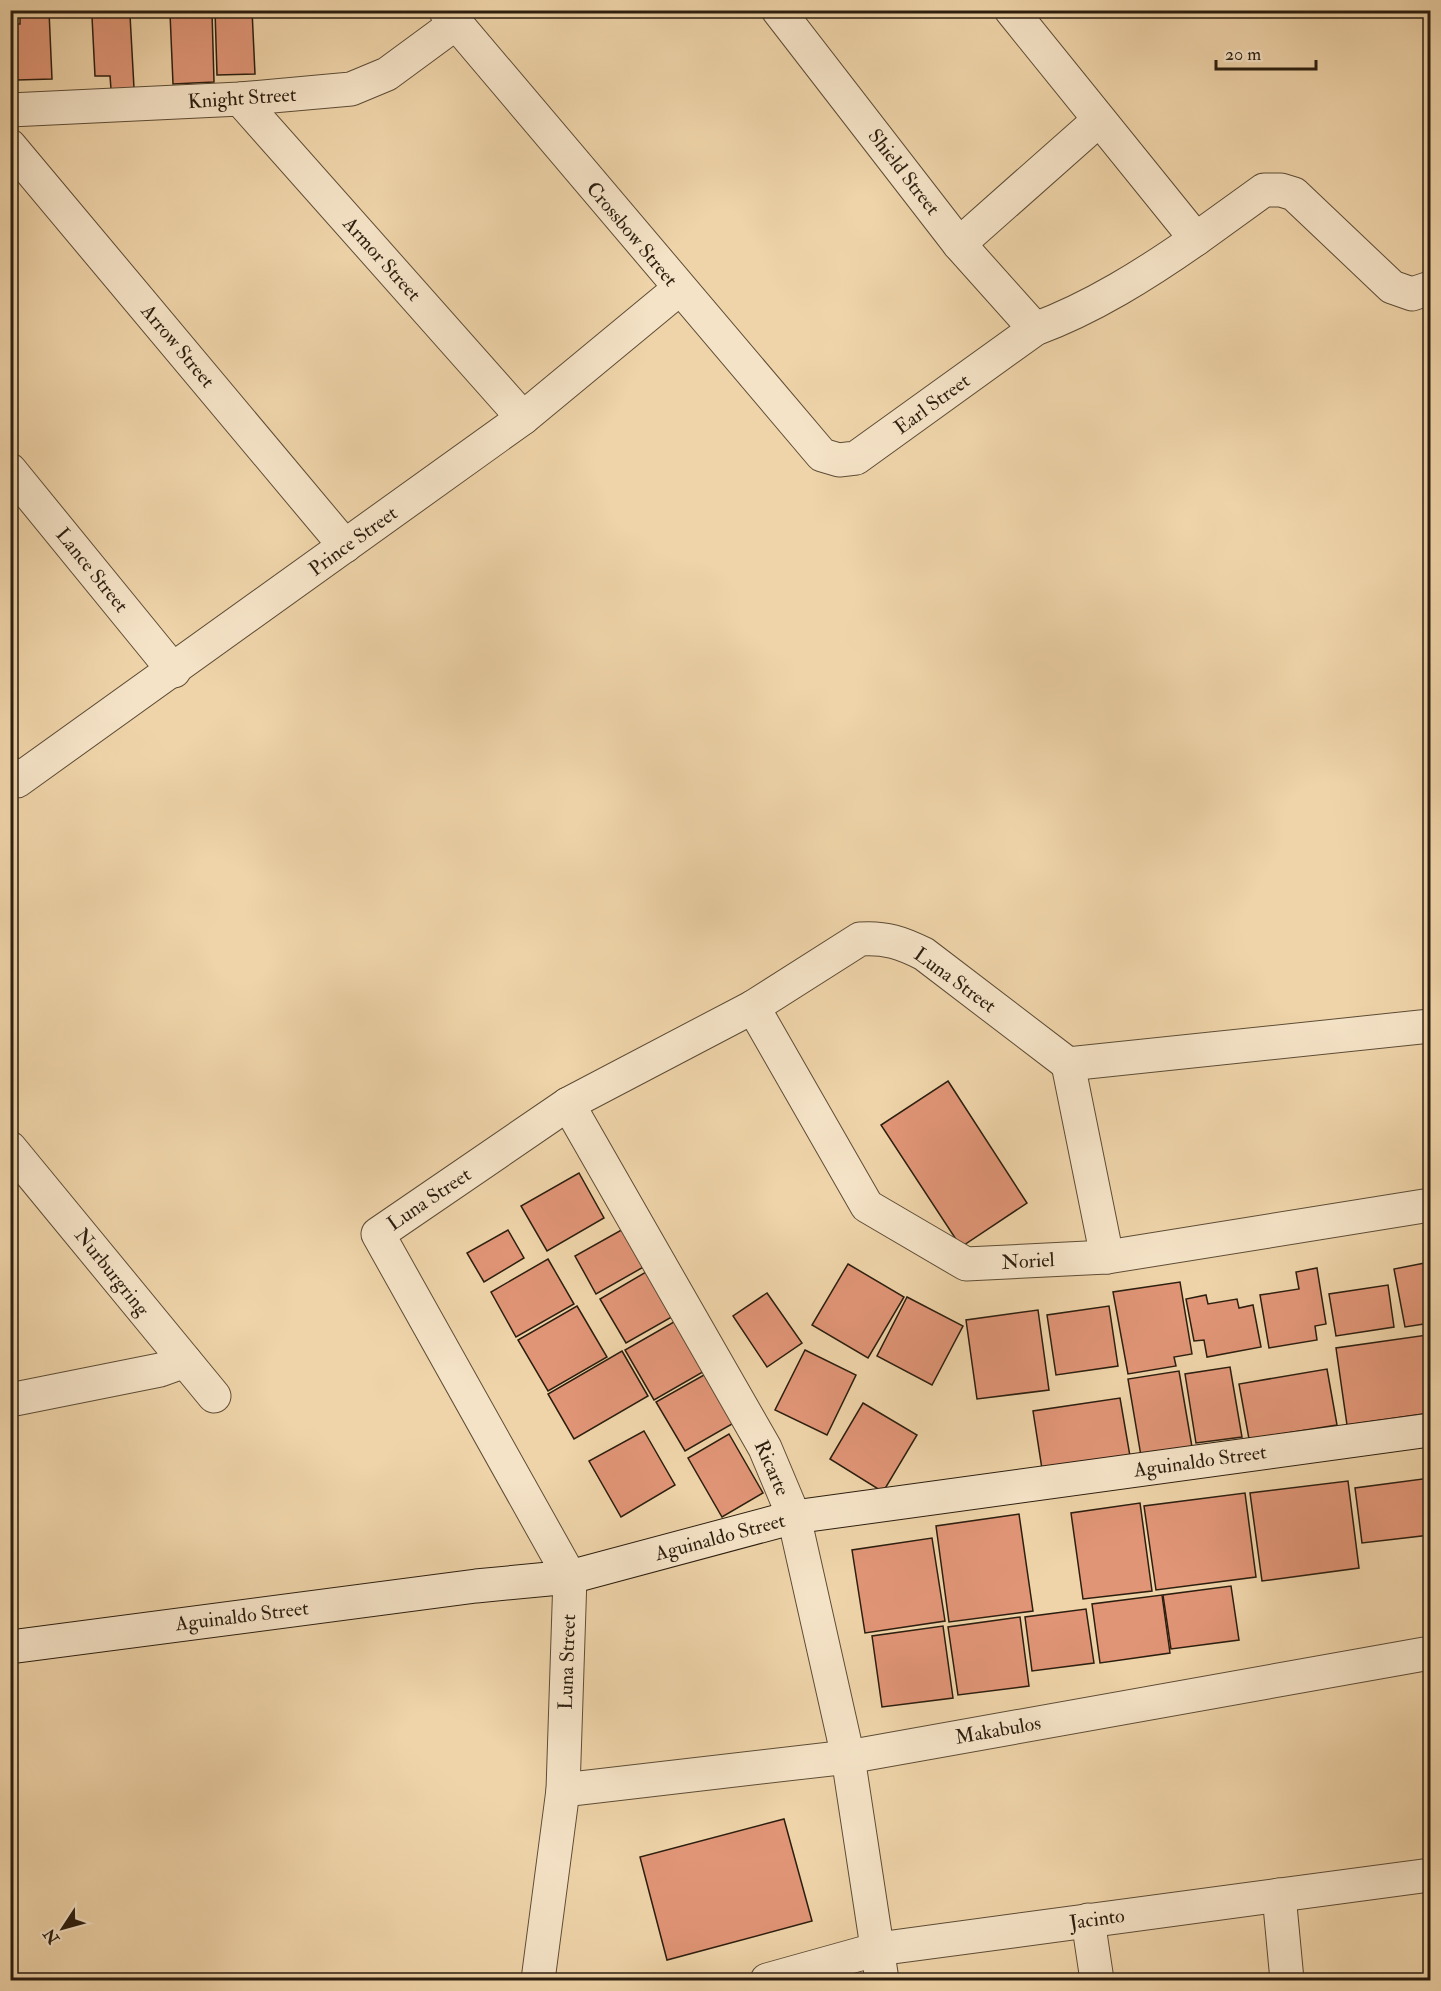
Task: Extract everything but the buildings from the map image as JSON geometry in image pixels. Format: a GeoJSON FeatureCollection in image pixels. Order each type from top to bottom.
{"type":"FeatureCollection","features":[{"type":"Feature","properties":{"kind":"street","name":"Shield Street"},"geometry":{"type":"LineString","coordinates":[[778,10],[959,244],[1035,329]]}},
{"type":"Feature","properties":{"kind":"street"},"geometry":{"type":"LineString","coordinates":[[1011,10],[1196,239]]}},
{"type":"Feature","properties":{"kind":"street","name":"Knight Street"},"geometry":{"type":"LineString","coordinates":[[10,110],[240,99],[351,89],[387,74],[450,17]]}},
{"type":"Feature","properties":{"kind":"street","name":"Crossbow Street"},"geometry":{"type":"LineString","coordinates":[[450,17],[822,455]]}},
{"type":"Feature","properties":{"kind":"street","name":"Armor Street"},"geometry":{"type":"LineString","coordinates":[[240,99],[524,418]]}},
{"type":"Feature","properties":{"kind":"street"},"geometry":{"type":"LineString","coordinates":[[959,244],[1099,120]]}},
{"type":"Feature","properties":{"kind":"street","name":"Arrow Street"},"geometry":{"type":"LineString","coordinates":[[10,146],[345,546]]}},
{"type":"Feature","properties":{"kind":"street","name":"Earl Street"},"geometry":{"type":"LineString","coordinates":[[822,455],[839,460],[856,458],[1035,329],[1061,320],[1128,283],[1196,239],[1264,190],[1281,190],[1294,194],[1392,287],[1412,294],[1431,288]]}},
{"type":"Feature","properties":{"kind":"street","name":"Prince Street"},"geometry":{"type":"LineString","coordinates":[[14,777],[174,671],[524,418],[679,289]]}},
{"type":"Feature","properties":{"kind":"street","name":"Lance Street"},"geometry":{"type":"LineString","coordinates":[[10,470],[174,671]]}},
{"type":"Feature","properties":{"kind":"street","name":"Luna Street"},"geometry":{"type":"LineString","coordinates":[[538,1980],[563,1790],[570,1577],[378,1234],[568,1104],[753,1007],[860,939],[877,937],[898,941],[924,954],[1068,1064]]}},
{"type":"Feature","properties":{"kind":"street","name":"Noriel"},"geometry":{"type":"LineString","coordinates":[[753,1007],[867,1206],[966,1264],[1107,1257],[1431,1205]]}},
{"type":"Feature","properties":{"kind":"street"},"geometry":{"type":"LineString","coordinates":[[1107,1257],[1068,1064],[1431,1026]]}},
{"type":"Feature","properties":{"kind":"street","name":"Ricarte"},"geometry":{"type":"LineString","coordinates":[[568,1104],[765,1448],[794,1517],[848,1757],[880,1965]]}},
{"type":"Feature","properties":{"kind":"street","name":"Nurburgring"},"geometry":{"type":"LineString","coordinates":[[10,1148],[214,1396]]}},
{"type":"Feature","properties":{"kind":"street"},"geometry":{"type":"LineString","coordinates":[[10,1400],[160,1370],[185,1361]]}},
{"type":"Feature","properties":{"kind":"street","name":"Aguinaldo Street"},"geometry":{"type":"LineString","coordinates":[[10,1647],[476,1586],[570,1577],[794,1517],[1431,1430]]}},
{"type":"Feature","properties":{"kind":"street","name":"Makabulos"},"geometry":{"type":"LineString","coordinates":[[563,1790],[848,1757],[1431,1653]]}},
{"type":"Feature","properties":{"kind":"street","name":"Jacinto"},"geometry":{"type":"LineString","coordinates":[[767,1980],[880,1965],[1088,1920],[1431,1875]]}},
{"type":"Feature","properties":{"kind":"street"},"geometry":{"type":"LineString","coordinates":[[1280,1895],[1287,1980]]}},
{"type":"Feature","properties":{"kind":"street"},"geometry":{"type":"LineString","coordinates":[[1088,1920],[1097,1980]]}}]}
